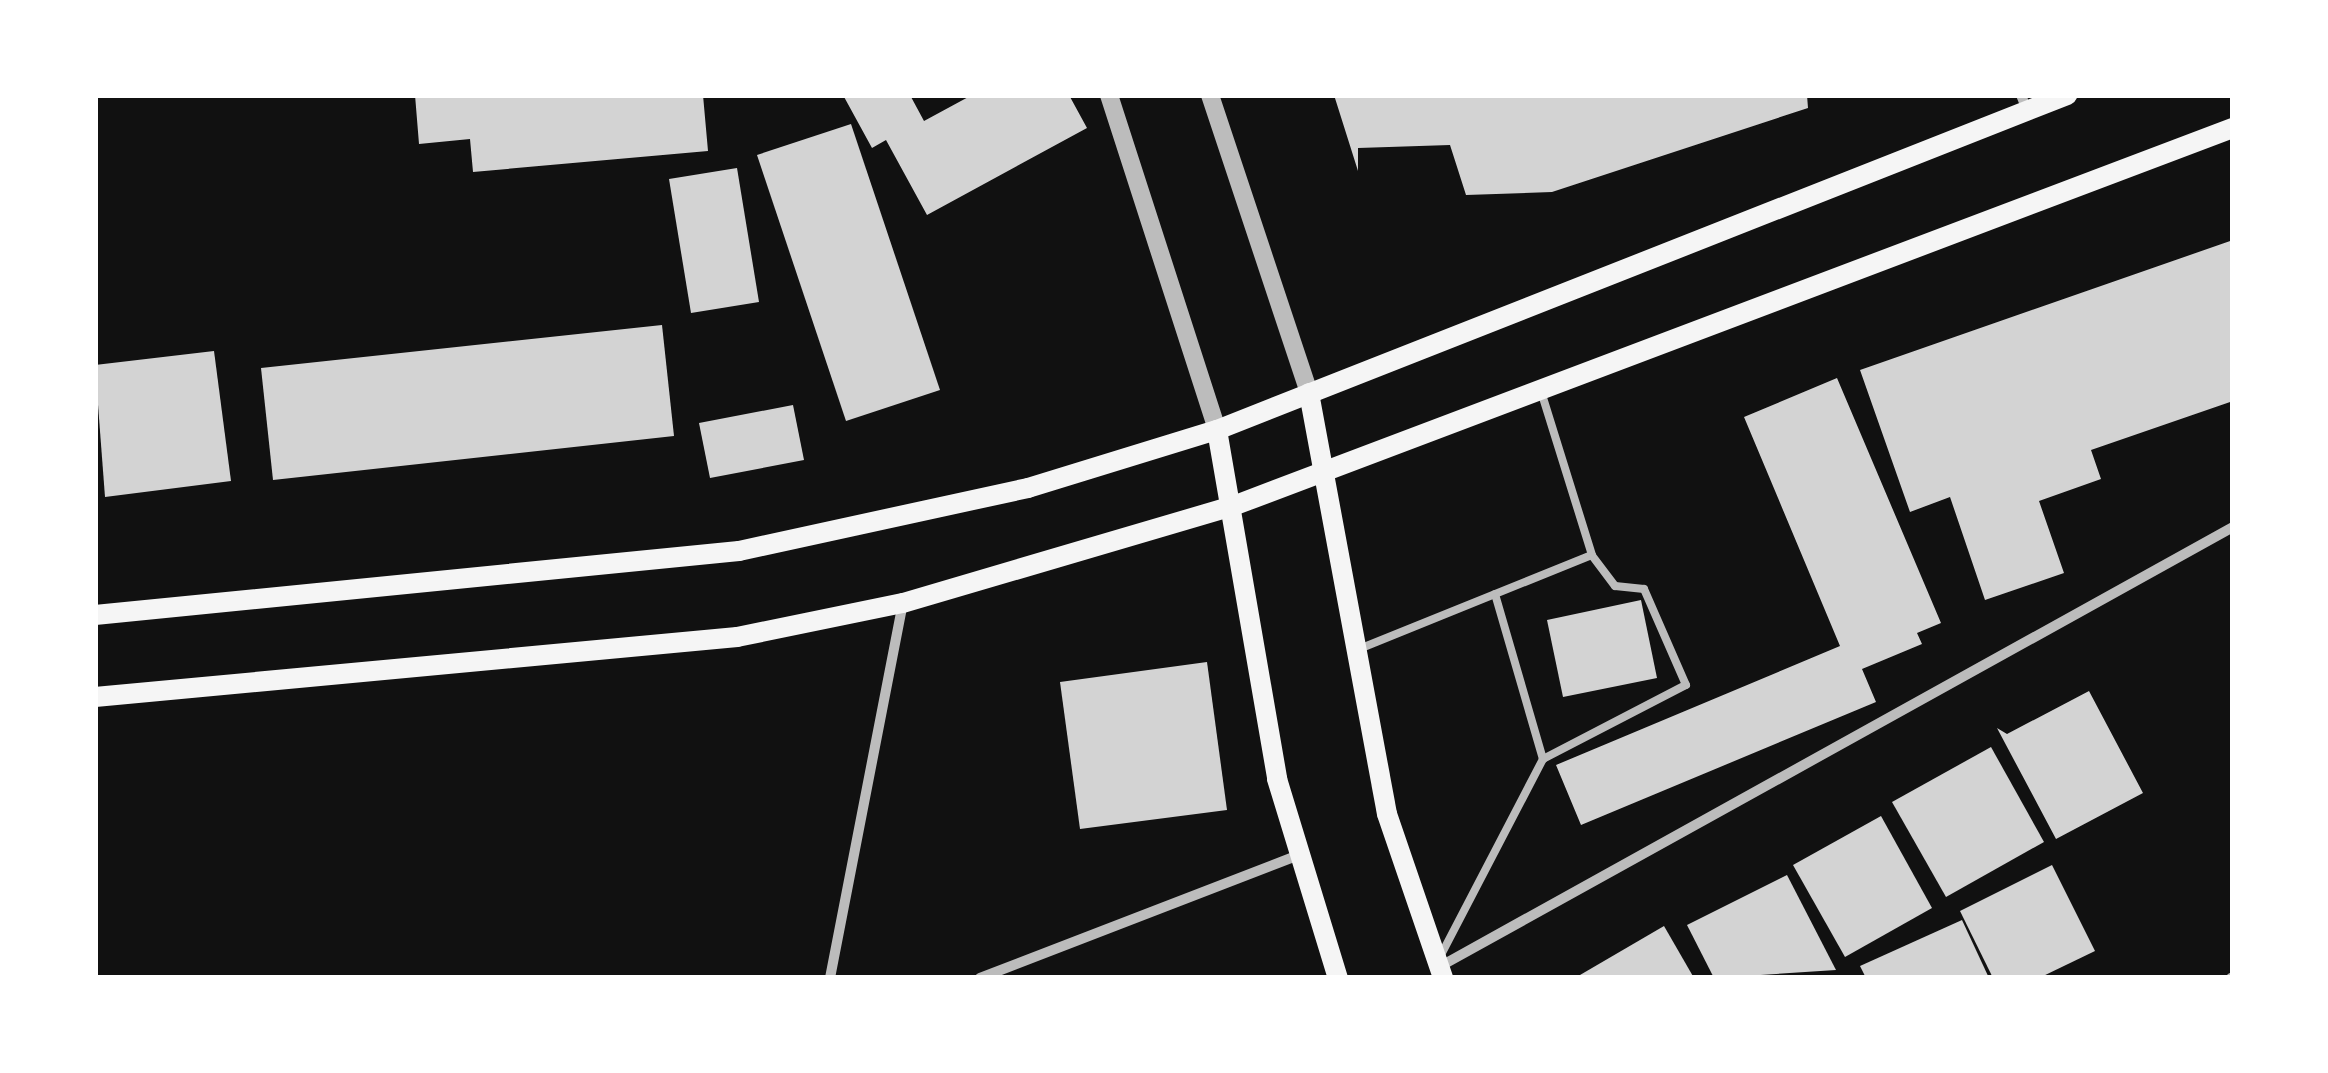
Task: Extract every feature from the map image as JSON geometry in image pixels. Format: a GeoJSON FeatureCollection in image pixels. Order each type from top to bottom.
{"type":"FeatureCollection","features":[{"type":"Feature","properties":{"kind":"main road"},"geometry":{"type":"LineString","coordinates":[[95,615],[739,551],[1028,488],[1216,430],[2024,103],[2067,95]]}},
{"type":"Feature","properties":{"kind":"main road"},"geometry":{"type":"LineString","coordinates":[[95,697],[737,638],[904,603],[1233,506],[2233,128]]}},
{"type":"Feature","properties":{"kind":"main road"},"geometry":{"type":"LineString","coordinates":[[1309,394],[1328,472],[1386,814],[1441,973]]}},
{"type":"Feature","properties":{"kind":"main road"},"geometry":{"type":"LineString","coordinates":[[1216,430],[1298,855],[1338,978]]}},
{"type":"Feature","properties":{"kind":"street"},"geometry":{"type":"LineString","coordinates":[[1110,95],[1216,430]]}},
{"type":"Feature","properties":{"kind":"street"},"geometry":{"type":"LineString","coordinates":[[1210,95],[1309,394]]}},
{"type":"Feature","properties":{"kind":"street"},"geometry":{"type":"LineString","coordinates":[[1441,973],[2233,527]]}},
{"type":"Feature","properties":{"kind":"street"},"geometry":{"type":"LineString","coordinates":[[830,978],[904,603]]}},
{"type":"Feature","properties":{"kind":"street"},"geometry":{"type":"LineString","coordinates":[[980,978],[1298,855]]}},
{"type":"Feature","properties":{"kind":"lane"},"geometry":{"type":"LineString","coordinates":[[1441,973],[1448,928],[1542,759],[1686,686],[1644,589],[1615,586],[1592,555],[1540,387]]}},
{"type":"Feature","properties":{"kind":"lane"},"geometry":{"type":"LineString","coordinates":[[1358,650],[1592,555]]}},
{"type":"Feature","properties":{"kind":"lane"},"geometry":{"type":"LineString","coordinates":[[1495,594],[1542,759]]}},
{"type":"Feature","properties":{"kind":"building"},"geometry":{"type":"Polygon","coordinates":[[[415,95],[703,95],[708,151],[473,172],[470,139],[419,144],[415,95]]]}},
{"type":"Feature","properties":{"kind":"building"},"geometry":{"type":"Polygon","coordinates":[[[843,95],[910,95],[924,121],[972,95],[1069,95],[1087,128],[927,215],[886,140],[872,148],[843,95]]]}},
{"type":"Feature","properties":{"kind":"building"},"geometry":{"type":"Polygon","coordinates":[[[1334,95],[1807,95],[1808,108],[1552,192],[1466,195],[1450,145],[1358,148],[1358,171],[1334,95]]]}},
{"type":"Feature","properties":{"kind":"building"},"geometry":{"type":"Polygon","coordinates":[[[851,124],[940,390],[846,421],[757,155],[851,124]]]}},
{"type":"Feature","properties":{"kind":"building"},"geometry":{"type":"Polygon","coordinates":[[[737,168],[759,302],[691,313],[669,179],[737,168]]]}},
{"type":"Feature","properties":{"kind":"building"},"geometry":{"type":"Polygon","coordinates":[[[2233,240],[2233,401],[2091,450],[2101,479],[2039,501],[2064,573],[1985,600],[1950,497],[1910,512],[1860,370],[2233,240]]]}},
{"type":"Feature","properties":{"kind":"building"},"geometry":{"type":"Polygon","coordinates":[[[662,325],[674,436],[273,480],[261,368],[662,325]]]}},
{"type":"Feature","properties":{"kind":"building"},"geometry":{"type":"Polygon","coordinates":[[[214,351],[231,481],[105,497],[95,365],[214,351]]]}},
{"type":"Feature","properties":{"kind":"building"},"geometry":{"type":"Polygon","coordinates":[[[1837,378],[1941,623],[1917,633],[1922,644],[1862,669],[1876,702],[1581,825],[1556,765],[1840,646],[1744,417],[1837,378]]]}},
{"type":"Feature","properties":{"kind":"building"},"geometry":{"type":"Polygon","coordinates":[[[793,405],[804,460],[710,478],[699,423],[793,405]]]}},
{"type":"Feature","properties":{"kind":"building"},"geometry":{"type":"Polygon","coordinates":[[[1641,600],[1657,678],[1563,697],[1547,620],[1641,600]]]}},
{"type":"Feature","properties":{"kind":"building"},"geometry":{"type":"Polygon","coordinates":[[[1207,662],[1227,810],[1080,829],[1060,682],[1207,662]]]}},
{"type":"Feature","properties":{"kind":"building"},"geometry":{"type":"Polygon","coordinates":[[[2089,691],[2143,793],[2056,839],[1997,728],[2007,734],[2089,691]]]}},
{"type":"Feature","properties":{"kind":"building"},"geometry":{"type":"Polygon","coordinates":[[[1991,747],[2044,842],[1946,897],[1892,802],[1991,747]]]}},
{"type":"Feature","properties":{"kind":"building"},"geometry":{"type":"Polygon","coordinates":[[[1881,816],[1932,908],[1845,957],[1793,865],[1881,816]]]}},
{"type":"Feature","properties":{"kind":"building"},"geometry":{"type":"Polygon","coordinates":[[[2052,865],[2095,951],[2039,978],[1993,978],[1960,911],[2052,865]]]}},
{"type":"Feature","properties":{"kind":"building"},"geometry":{"type":"Polygon","coordinates":[[[1787,875],[1836,970],[1714,978],[1687,925],[1787,875]]]}},
{"type":"Feature","properties":{"kind":"building"},"geometry":{"type":"Polygon","coordinates":[[[1962,920],[1989,978],[1866,978],[1860,966],[1962,920]]]}},
{"type":"Feature","properties":{"kind":"building"},"geometry":{"type":"Polygon","coordinates":[[[1664,926],[1694,978],[1581,978],[1580,975],[1664,926]]]}}]}
